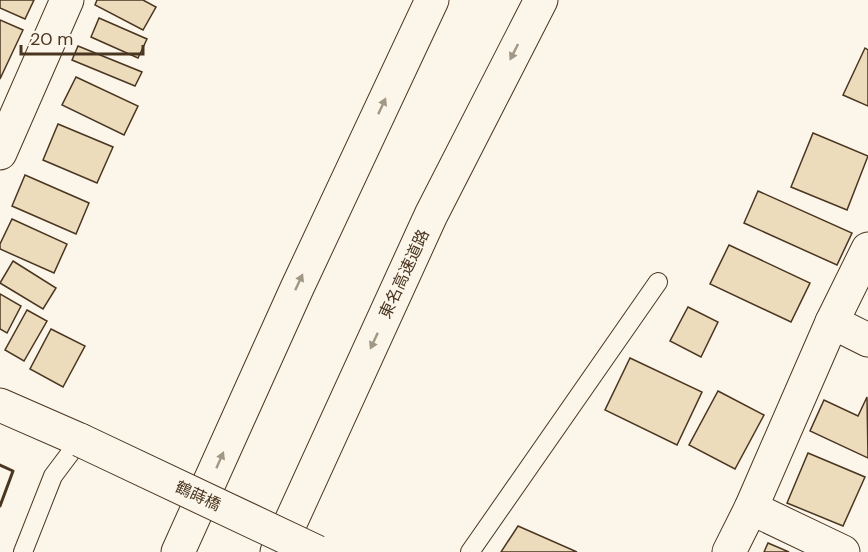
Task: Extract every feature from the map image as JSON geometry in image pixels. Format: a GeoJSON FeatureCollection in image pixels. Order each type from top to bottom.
{"type":"FeatureCollection","features":[{"type":"Feature","properties":{"kind":"main road"},"geometry":{"type":"LineString","coordinates":[[0,153],[67,0]]}},
{"type":"Feature","properties":{"kind":"main road"},"geometry":{"type":"LineString","coordinates":[[178,552],[297,288],[432,0]]}},
{"type":"Feature","properties":{"kind":"main road","name":"東名高速道路"},"geometry":{"type":"LineString","coordinates":[[277,552],[431,215],[541,0]]}},
{"type":"Feature","properties":{"kind":"main road"},"geometry":{"type":"LineString","coordinates":[[729,552],[751,508],[832,322],[868,249]]}},
{"type":"Feature","properties":{"kind":"main road"},"geometry":{"type":"LineString","coordinates":[[832,322],[868,340]]}},
{"type":"Feature","properties":{"kind":"main road","name":"鶴蒔橋"},"geometry":{"type":"LineString","coordinates":[[0,405],[80,440],[317,552]]}},
{"type":"Feature","properties":{"kind":"main road"},"geometry":{"type":"LineString","coordinates":[[751,508],[843,552]]}},
{"type":"Feature","properties":{"kind":"lane"},"geometry":{"type":"LineString","coordinates":[[470,552],[658,282]]}},
{"type":"Feature","properties":{"kind":"lane"},"geometry":{"type":"LineString","coordinates":[[23,552],[53,476],[80,440]]}},
{"type":"Feature","properties":{"kind":"building"},"geometry":{"type":"Polygon","coordinates":[[[0,0],[34,0],[25,19],[0,8],[0,0]]]}},
{"type":"Feature","properties":{"kind":"building"},"geometry":{"type":"Polygon","coordinates":[[[97,0],[143,0],[156,7],[143,30],[95,5],[97,0]]]}},
{"type":"Feature","properties":{"kind":"building"},"geometry":{"type":"Polygon","coordinates":[[[99,18],[147,39],[138,58],[91,37],[99,18]]]}},
{"type":"Feature","properties":{"kind":"building"},"geometry":{"type":"Polygon","coordinates":[[[0,20],[23,30],[0,79],[0,20]]]}},
{"type":"Feature","properties":{"kind":"building"},"geometry":{"type":"Polygon","coordinates":[[[78,46],[142,72],[135,86],[72,60],[78,46]]]}},
{"type":"Feature","properties":{"kind":"building"},"geometry":{"type":"Polygon","coordinates":[[[865,48],[868,50],[868,106],[843,95],[865,48]]]}},
{"type":"Feature","properties":{"kind":"building"},"geometry":{"type":"Polygon","coordinates":[[[76,77],[138,106],[124,135],[62,105],[76,77]]]}},
{"type":"Feature","properties":{"kind":"building"},"geometry":{"type":"Polygon","coordinates":[[[58,124],[113,147],[97,183],[43,160],[58,124]]]}},
{"type":"Feature","properties":{"kind":"building"},"geometry":{"type":"Polygon","coordinates":[[[813,133],[868,156],[847,210],[791,187],[813,133]]]}},
{"type":"Feature","properties":{"kind":"building"},"geometry":{"type":"Polygon","coordinates":[[[25,175],[89,203],[76,234],[12,206],[25,175]]]}},
{"type":"Feature","properties":{"kind":"building"},"geometry":{"type":"Polygon","coordinates":[[[758,191],[852,233],[837,265],[744,223],[758,191]]]}},
{"type":"Feature","properties":{"kind":"building"},"geometry":{"type":"Polygon","coordinates":[[[12,219],[67,244],[54,273],[0,249],[0,244],[12,219]]]}},
{"type":"Feature","properties":{"kind":"building"},"geometry":{"type":"Polygon","coordinates":[[[729,245],[810,283],[791,322],[710,284],[729,245]]]}},
{"type":"Feature","properties":{"kind":"building"},"geometry":{"type":"Polygon","coordinates":[[[13,261],[56,288],[43,309],[0,283],[13,261]]]}},
{"type":"Feature","properties":{"kind":"building"},"geometry":{"type":"Polygon","coordinates":[[[0,294],[21,306],[7,333],[0,329],[0,294]]]}},
{"type":"Feature","properties":{"kind":"building"},"geometry":{"type":"Polygon","coordinates":[[[688,307],[718,322],[701,357],[670,341],[688,307]]]}},
{"type":"Feature","properties":{"kind":"building"},"geometry":{"type":"Polygon","coordinates":[[[27,310],[47,321],[24,361],[5,350],[27,310]]]}},
{"type":"Feature","properties":{"kind":"building"},"geometry":{"type":"Polygon","coordinates":[[[51,329],[85,346],[63,387],[30,369],[51,329]]]}},
{"type":"Feature","properties":{"kind":"building"},"geometry":{"type":"Polygon","coordinates":[[[630,358],[702,392],[677,445],[605,410],[630,358]]]}},
{"type":"Feature","properties":{"kind":"building"},"geometry":{"type":"Polygon","coordinates":[[[718,391],[764,415],[735,469],[689,445],[718,391]]]}},
{"type":"Feature","properties":{"kind":"building"},"geometry":{"type":"Polygon","coordinates":[[[867,397],[868,458],[810,431],[824,400],[858,416],[867,397]]]}},
{"type":"Feature","properties":{"kind":"building"},"geometry":{"type":"Polygon","coordinates":[[[808,453],[865,477],[843,526],[787,503],[808,453]]]}},
{"type":"Feature","properties":{"kind":"building"},"geometry":{"type":"Polygon","coordinates":[[[518,526],[577,552],[501,552],[518,526]]]}},
{"type":"Feature","properties":{"kind":"building"},"geometry":{"type":"Polygon","coordinates":[[[768,543],[789,552],[764,552],[768,543]]]}},
{"type":"Feature","properties":{"kind":"wall"},"geometry":{"type":"LineString","coordinates":[[0,465],[13,471],[0,506]]}}]}
